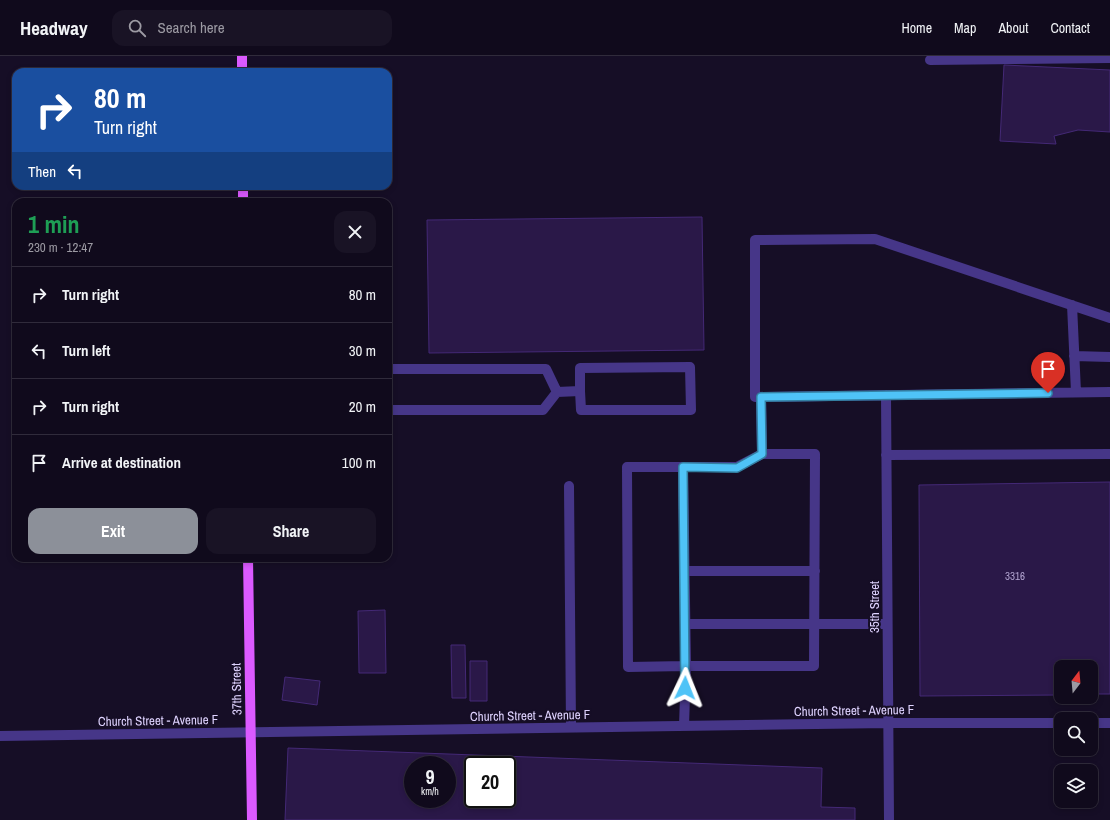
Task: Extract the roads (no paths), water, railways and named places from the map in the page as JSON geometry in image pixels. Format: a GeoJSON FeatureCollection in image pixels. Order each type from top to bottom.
{"type":"FeatureCollection","features":[{"type":"Feature","properties":{"kind":"main road"},"geometry":{"type":"LineString","coordinates":[[242,56],[242,68]]}},
{"type":"Feature","properties":{"kind":"main road","name":"37th Street"},"geometry":{"type":"LineString","coordinates":[[248,562],[252,820]]}},
{"type":"Feature","properties":{"kind":"street"},"geometry":{"type":"LineString","coordinates":[[930,60],[1110,58]]}},
{"type":"Feature","properties":{"kind":"street"},"geometry":{"type":"LineString","coordinates":[[1110,318],[875,239],[755,240],[755,397],[1110,392]]}},
{"type":"Feature","properties":{"kind":"street"},"geometry":{"type":"LineString","coordinates":[[1072,305],[1076,392]]}},
{"type":"Feature","properties":{"kind":"street"},"geometry":{"type":"LineString","coordinates":[[1074,356],[1110,357]]}},
{"type":"Feature","properties":{"kind":"street"},"geometry":{"type":"LineString","coordinates":[[690,367],[691,410],[581,410],[580,391],[580,368],[690,367]]}},
{"type":"Feature","properties":{"kind":"street"},"geometry":{"type":"LineString","coordinates":[[392,369],[546,369],[557,392]]}},
{"type":"Feature","properties":{"kind":"street"},"geometry":{"type":"LineString","coordinates":[[392,410],[543,410],[557,392],[580,391]]}},
{"type":"Feature","properties":{"kind":"street","name":"35th Street"},"geometry":{"type":"LineString","coordinates":[[886,395],[889,820]]}},
{"type":"Feature","properties":{"kind":"street"},"geometry":{"type":"LineString","coordinates":[[761,397],[762,454]]}},
{"type":"Feature","properties":{"kind":"street"},"geometry":{"type":"LineString","coordinates":[[762,454],[815,454],[814,666],[628,666],[627,467],[737,468],[762,454]]}},
{"type":"Feature","properties":{"kind":"street"},"geometry":{"type":"LineString","coordinates":[[886,456],[1110,454]]}},
{"type":"Feature","properties":{"kind":"street"},"geometry":{"type":"LineString","coordinates":[[683,467],[686,666],[684,726]]}},
{"type":"Feature","properties":{"kind":"street"},"geometry":{"type":"LineString","coordinates":[[569,486],[571,727]]}},
{"type":"Feature","properties":{"kind":"street"},"geometry":{"type":"LineString","coordinates":[[685,571],[815,571]]}},
{"type":"Feature","properties":{"kind":"street"},"geometry":{"type":"LineString","coordinates":[[685,624],[887,624]]}},
{"type":"Feature","properties":{"kind":"street","name":"Church Street - Avenue F"},"geometry":{"type":"LineString","coordinates":[[0,736],[888,723],[1054,723]]}},
{"type":"Feature","properties":{"kind":"street"},"geometry":{"type":"LineString","coordinates":[[1098,723],[1110,723]]}}]}
